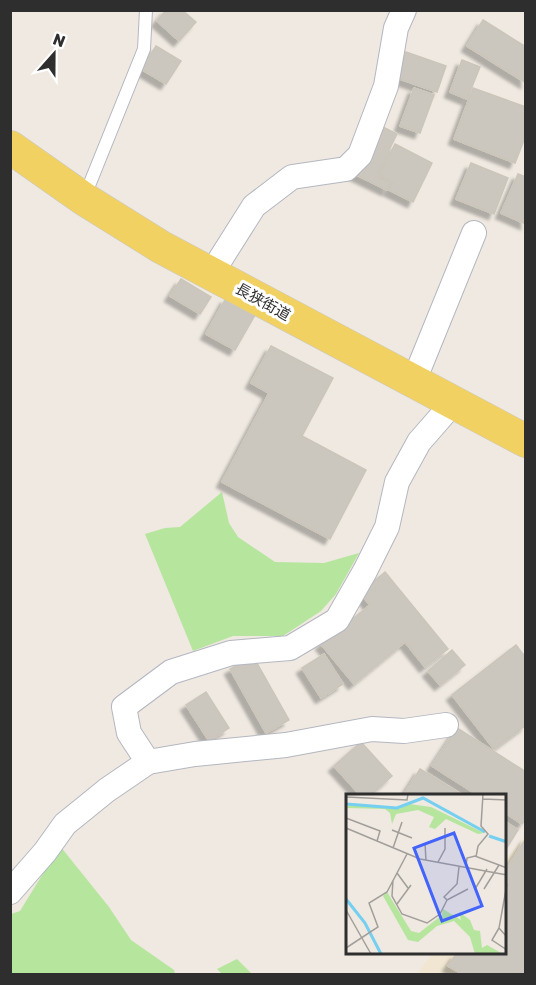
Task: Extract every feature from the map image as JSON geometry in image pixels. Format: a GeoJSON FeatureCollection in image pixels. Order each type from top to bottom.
{"type":"FeatureCollection","features":[{"type":"Feature","properties":{"kind":"main road","name":"長狭街道"},"geometry":{"type":"LineString","coordinates":[[10,147],[84,200],[152,242],[525,441]]}},
{"type":"Feature","properties":{"kind":"street"},"geometry":{"type":"LineString","coordinates":[[211,274],[254,206],[292,177],[346,169],[360,155],[386,86],[396,28],[404,10]]}},
{"type":"Feature","properties":{"kind":"street"},"geometry":{"type":"LineString","coordinates":[[413,383],[474,233]]}},
{"type":"Feature","properties":{"kind":"street"},"geometry":{"type":"LineString","coordinates":[[148,762],[129,733],[124,707],[171,672],[231,653],[290,648],[337,620],[387,527],[397,482],[419,442],[453,403]]}},
{"type":"Feature","properties":{"kind":"street"},"geometry":{"type":"LineString","coordinates":[[10,892],[45,852],[65,824],[107,790],[148,762],[195,754],[285,745],[372,729],[404,731],[446,725]]}},
{"type":"Feature","properties":{"kind":"lane"},"geometry":{"type":"LineString","coordinates":[[84,200],[144,49],[146,10]]}},
{"type":"Feature","properties":{"kind":"shaded area"},"geometry":{"type":"Polygon","coordinates":[[[525,835],[525,974],[417,974],[431,955],[506,955],[506,860],[525,835]]]}},
{"type":"Feature","properties":{"kind":"green space"},"geometry":{"type":"Polygon","coordinates":[[[222,492],[229,523],[238,537],[275,562],[324,563],[359,553],[336,594],[321,611],[283,636],[233,636],[193,651],[145,534],[165,528],[180,527],[222,492]]]}},
{"type":"Feature","properties":{"kind":"green space"},"geometry":{"type":"Polygon","coordinates":[[[60,846],[109,907],[131,940],[174,970],[175,974],[11,974],[11,914],[20,911],[60,846]]]}},
{"type":"Feature","properties":{"kind":"green space"},"geometry":{"type":"Polygon","coordinates":[[[237,959],[252,974],[222,974],[217,969],[237,959]]]}},
{"type":"Feature","properties":{"kind":"building"},"geometry":{"type":"Polygon","coordinates":[[[166,10],[182,10],[196,22],[179,41],[157,21],[166,10]]]}},
{"type":"Feature","properties":{"kind":"building"},"geometry":{"type":"Polygon","coordinates":[[[483,20],[526,47],[526,83],[467,46],[483,20]]]}},
{"type":"Feature","properties":{"kind":"building"},"geometry":{"type":"Polygon","coordinates":[[[156,46],[181,61],[166,84],[141,69],[156,46]]]}},
{"type":"Feature","properties":{"kind":"building"},"geometry":{"type":"Polygon","coordinates":[[[406,52],[446,66],[437,92],[397,78],[406,52]]]}},
{"type":"Feature","properties":{"kind":"building"},"geometry":{"type":"Polygon","coordinates":[[[462,60],[480,67],[467,99],[450,92],[462,60]]]}},
{"type":"Feature","properties":{"kind":"building"},"geometry":{"type":"Polygon","coordinates":[[[414,88],[434,95],[420,133],[400,126],[414,88]]]}},
{"type":"Feature","properties":{"kind":"building"},"geometry":{"type":"Polygon","coordinates":[[[473,88],[526,107],[526,135],[515,163],[454,139],[473,88]]]}},
{"type":"Feature","properties":{"kind":"building"},"geometry":{"type":"Polygon","coordinates":[[[377,124],[397,134],[376,176],[390,182],[387,190],[352,173],[377,124]]]}},
{"type":"Feature","properties":{"kind":"building"},"geometry":{"type":"Polygon","coordinates":[[[395,144],[432,163],[413,202],[389,190],[393,182],[379,175],[395,144]]]}},
{"type":"Feature","properties":{"kind":"building"},"geometry":{"type":"Polygon","coordinates":[[[471,163],[508,178],[494,214],[456,199],[471,163]]]}},
{"type":"Feature","properties":{"kind":"building"},"geometry":{"type":"Polygon","coordinates":[[[518,174],[526,177],[526,224],[501,213],[518,174]]]}},
{"type":"Feature","properties":{"kind":"building"},"geometry":{"type":"Polygon","coordinates":[[[181,279],[211,297],[200,314],[170,296],[181,279]]]}},
{"type":"Feature","properties":{"kind":"building"},"geometry":{"type":"Polygon","coordinates":[[[226,298],[255,315],[235,350],[206,334],[226,298]]]}},
{"type":"Feature","properties":{"kind":"building"},"geometry":{"type":"Polygon","coordinates":[[[271,346],[333,378],[302,436],[366,470],[330,539],[222,482],[269,393],[251,383],[271,346]]]}},
{"type":"Feature","properties":{"kind":"building"},"geometry":{"type":"Polygon","coordinates":[[[385,572],[448,649],[425,667],[405,642],[354,684],[321,644],[370,605],[360,593],[385,572]]]}},
{"type":"Feature","properties":{"kind":"building"},"geometry":{"type":"Polygon","coordinates":[[[516,645],[526,658],[526,725],[494,749],[452,695],[516,645]]]}},
{"type":"Feature","properties":{"kind":"building"},"geometry":{"type":"Polygon","coordinates":[[[452,650],[465,665],[440,685],[428,671],[452,650]]]}},
{"type":"Feature","properties":{"kind":"building"},"geometry":{"type":"Polygon","coordinates":[[[324,654],[343,684],[321,698],[302,668],[324,654]]]}},
{"type":"Feature","properties":{"kind":"building"},"geometry":{"type":"Polygon","coordinates":[[[253,656],[289,720],[266,733],[230,669],[253,656]]]}},
{"type":"Feature","properties":{"kind":"building"},"geometry":{"type":"Polygon","coordinates":[[[206,692],[229,728],[209,741],[186,705],[206,692]]]}},
{"type":"Feature","properties":{"kind":"building"},"geometry":{"type":"Polygon","coordinates":[[[457,728],[526,772],[526,819],[522,824],[506,813],[506,794],[476,794],[432,766],[457,728]]]}},
{"type":"Feature","properties":{"kind":"building"},"geometry":{"type":"Polygon","coordinates":[[[361,742],[392,776],[372,794],[359,794],[334,766],[361,742]]]}},
{"type":"Feature","properties":{"kind":"building"},"geometry":{"type":"Polygon","coordinates":[[[420,769],[461,794],[404,794],[420,769]]]}},
{"type":"Feature","properties":{"kind":"building"},"geometry":{"type":"Polygon","coordinates":[[[506,822],[518,830],[506,849],[506,822]]]}},
{"type":"Feature","properties":{"kind":"building"},"geometry":{"type":"Polygon","coordinates":[[[526,838],[526,974],[462,974],[448,966],[455,955],[506,955],[506,870],[526,838]]]}}]}
